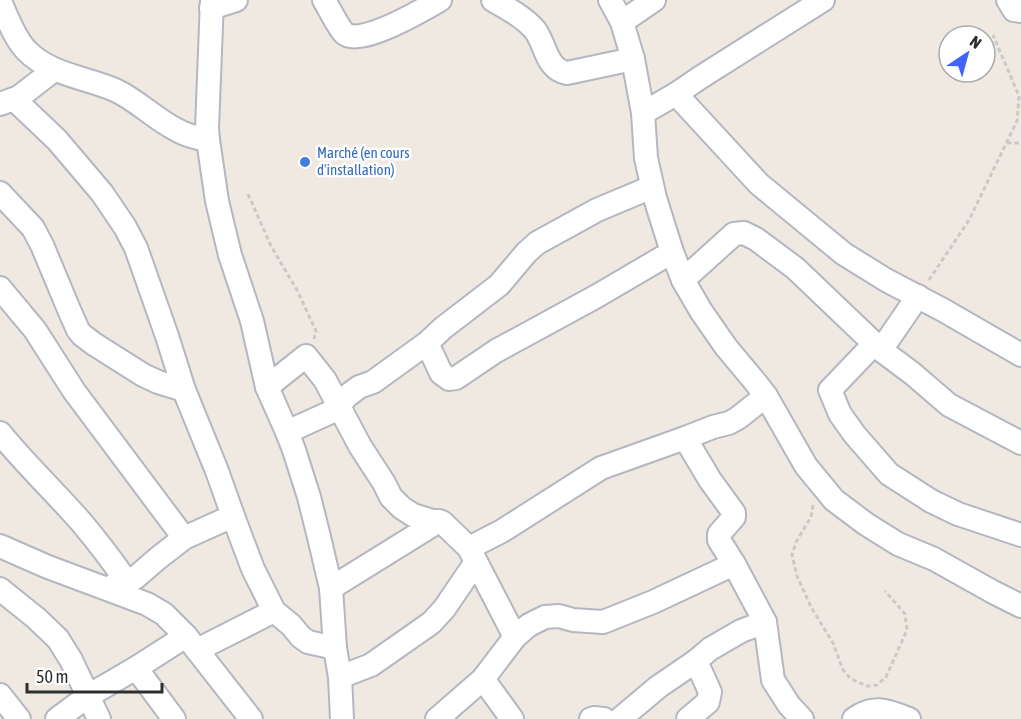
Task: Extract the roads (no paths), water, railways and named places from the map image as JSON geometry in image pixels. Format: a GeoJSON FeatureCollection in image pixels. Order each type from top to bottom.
{"type":"FeatureCollection","features":[{"type":"Feature","properties":{"kind":"street"},"geometry":{"type":"LineString","coordinates":[[236,0],[212,4],[208,140],[217,201],[230,255],[252,321],[267,387],[287,432],[309,497],[331,588],[342,719]]}},
{"type":"Feature","properties":{"kind":"street"},"geometry":{"type":"LineString","coordinates":[[324,0],[345,34],[352,37],[392,26],[430,2]]}},
{"type":"Feature","properties":{"kind":"street"},"geometry":{"type":"LineString","coordinates":[[493,0],[523,18],[536,31],[552,65],[559,72],[567,74],[633,59]]}},
{"type":"Feature","properties":{"kind":"street"},"geometry":{"type":"LineString","coordinates":[[610,0],[622,22],[633,59],[643,113],[646,158],[652,187],[683,280],[726,347],[766,396],[806,466],[834,500],[866,524],[898,544],[934,559],[1021,606]]}},
{"type":"Feature","properties":{"kind":"street"},"geometry":{"type":"LineString","coordinates":[[622,22],[654,0]]}},
{"type":"Feature","properties":{"kind":"street"},"geometry":{"type":"LineString","coordinates":[[643,113],[823,0]]}},
{"type":"Feature","properties":{"kind":"street"},"geometry":{"type":"LineString","coordinates":[[1008,0],[1014,10],[1021,11]]}},
{"type":"Feature","properties":{"kind":"street"},"geometry":{"type":"LineString","coordinates":[[0,1],[12,28],[26,50],[40,61],[54,70],[115,90],[175,130],[208,140]]}},
{"type":"Feature","properties":{"kind":"street"},"geometry":{"type":"LineString","coordinates":[[54,70],[7,102],[57,140],[102,193],[125,227],[136,248],[184,390],[253,569],[274,611],[309,642],[335,648]]}},
{"type":"Feature","properties":{"kind":"street"},"geometry":{"type":"LineString","coordinates":[[676,94],[759,184],[844,254],[1021,355]]}},
{"type":"Feature","properties":{"kind":"street"},"geometry":{"type":"LineString","coordinates":[[287,432],[331,412],[359,387],[373,382],[427,343],[499,285],[537,243],[597,210],[652,187]]}},
{"type":"Feature","properties":{"kind":"street"},"geometry":{"type":"LineString","coordinates":[[0,192],[33,228],[82,335],[143,375],[184,390]]}},
{"type":"Feature","properties":{"kind":"street"},"geometry":{"type":"LineString","coordinates":[[683,280],[734,234],[744,233],[756,239],[795,268],[877,347],[949,405],[1021,443]]}},
{"type":"Feature","properties":{"kind":"street"},"geometry":{"type":"LineString","coordinates":[[427,343],[441,373],[449,379],[456,378],[496,351],[672,252]]}},
{"type":"Feature","properties":{"kind":"street"},"geometry":{"type":"LineString","coordinates":[[0,288],[35,330],[74,392],[184,538]]}},
{"type":"Feature","properties":{"kind":"street"},"geometry":{"type":"LineString","coordinates":[[918,296],[877,347],[830,390],[840,414],[889,474],[931,501],[958,514],[1021,535]]}},
{"type":"Feature","properties":{"kind":"street"},"geometry":{"type":"LineString","coordinates":[[267,387],[306,356],[325,380],[360,446],[391,497],[413,515],[445,524],[472,555],[515,637]]}},
{"type":"Feature","properties":{"kind":"street"},"geometry":{"type":"LineString","coordinates":[[340,677],[371,665],[431,622],[444,609],[472,555],[502,531],[602,468],[729,423],[766,396]]}},
{"type":"Feature","properties":{"kind":"street"},"geometry":{"type":"LineString","coordinates":[[0,433],[82,523],[128,582]]}},
{"type":"Feature","properties":{"kind":"street"},"geometry":{"type":"LineString","coordinates":[[685,438],[710,480],[734,513],[734,517],[718,536],[719,540],[735,564],[765,622],[773,680],[789,705],[802,719]]}},
{"type":"Feature","properties":{"kind":"street"},"geometry":{"type":"LineString","coordinates":[[103,587],[128,582],[184,538],[233,516]]}},
{"type":"Feature","properties":{"kind":"street"},"geometry":{"type":"LineString","coordinates":[[331,588],[439,521]]}},
{"type":"Feature","properties":{"kind":"street"},"geometry":{"type":"LineString","coordinates":[[4,555],[48,567],[103,587],[147,604],[164,614],[191,643],[251,719]]}},
{"type":"Feature","properties":{"kind":"street"},"geometry":{"type":"LineString","coordinates":[[437,719],[483,679],[515,637],[529,625],[545,617],[559,616],[573,620],[603,622],[653,602],[735,564]]}},
{"type":"Feature","properties":{"kind":"street"},"geometry":{"type":"LineString","coordinates":[[0,589],[58,639],[96,709],[99,719]]}},
{"type":"Feature","properties":{"kind":"street"},"geometry":{"type":"LineString","coordinates":[[57,719],[88,696],[136,668],[191,643],[274,611]]}},
{"type":"Feature","properties":{"kind":"street"},"geometry":{"type":"LineString","coordinates":[[620,719],[658,687],[710,649],[741,631],[765,622]]}},
{"type":"Feature","properties":{"kind":"street"},"geometry":{"type":"LineString","coordinates":[[688,719],[708,702],[710,692],[696,661]]}},
{"type":"Feature","properties":{"kind":"street"},"geometry":{"type":"LineString","coordinates":[[136,668],[174,719]]}},
{"type":"Feature","properties":{"kind":"street"},"geometry":{"type":"LineString","coordinates":[[483,679],[512,719]]}},
{"type":"Feature","properties":{"kind":"street"},"geometry":{"type":"LineString","coordinates":[[0,695],[19,719]]}},
{"type":"Feature","properties":{"kind":"street"},"geometry":{"type":"LineString","coordinates":[[854,719],[859,715],[879,709],[909,719]]}},
{"type":"Feature","properties":{"kind":"street"},"geometry":{"type":"LineString","coordinates":[[591,719],[604,719]]}},
{"type":"Feature","properties":{"kind":"place","name":"Marché (en cours d'installation)"},"geometry":{"type":"Point","coordinates":[305,162]}}]}
